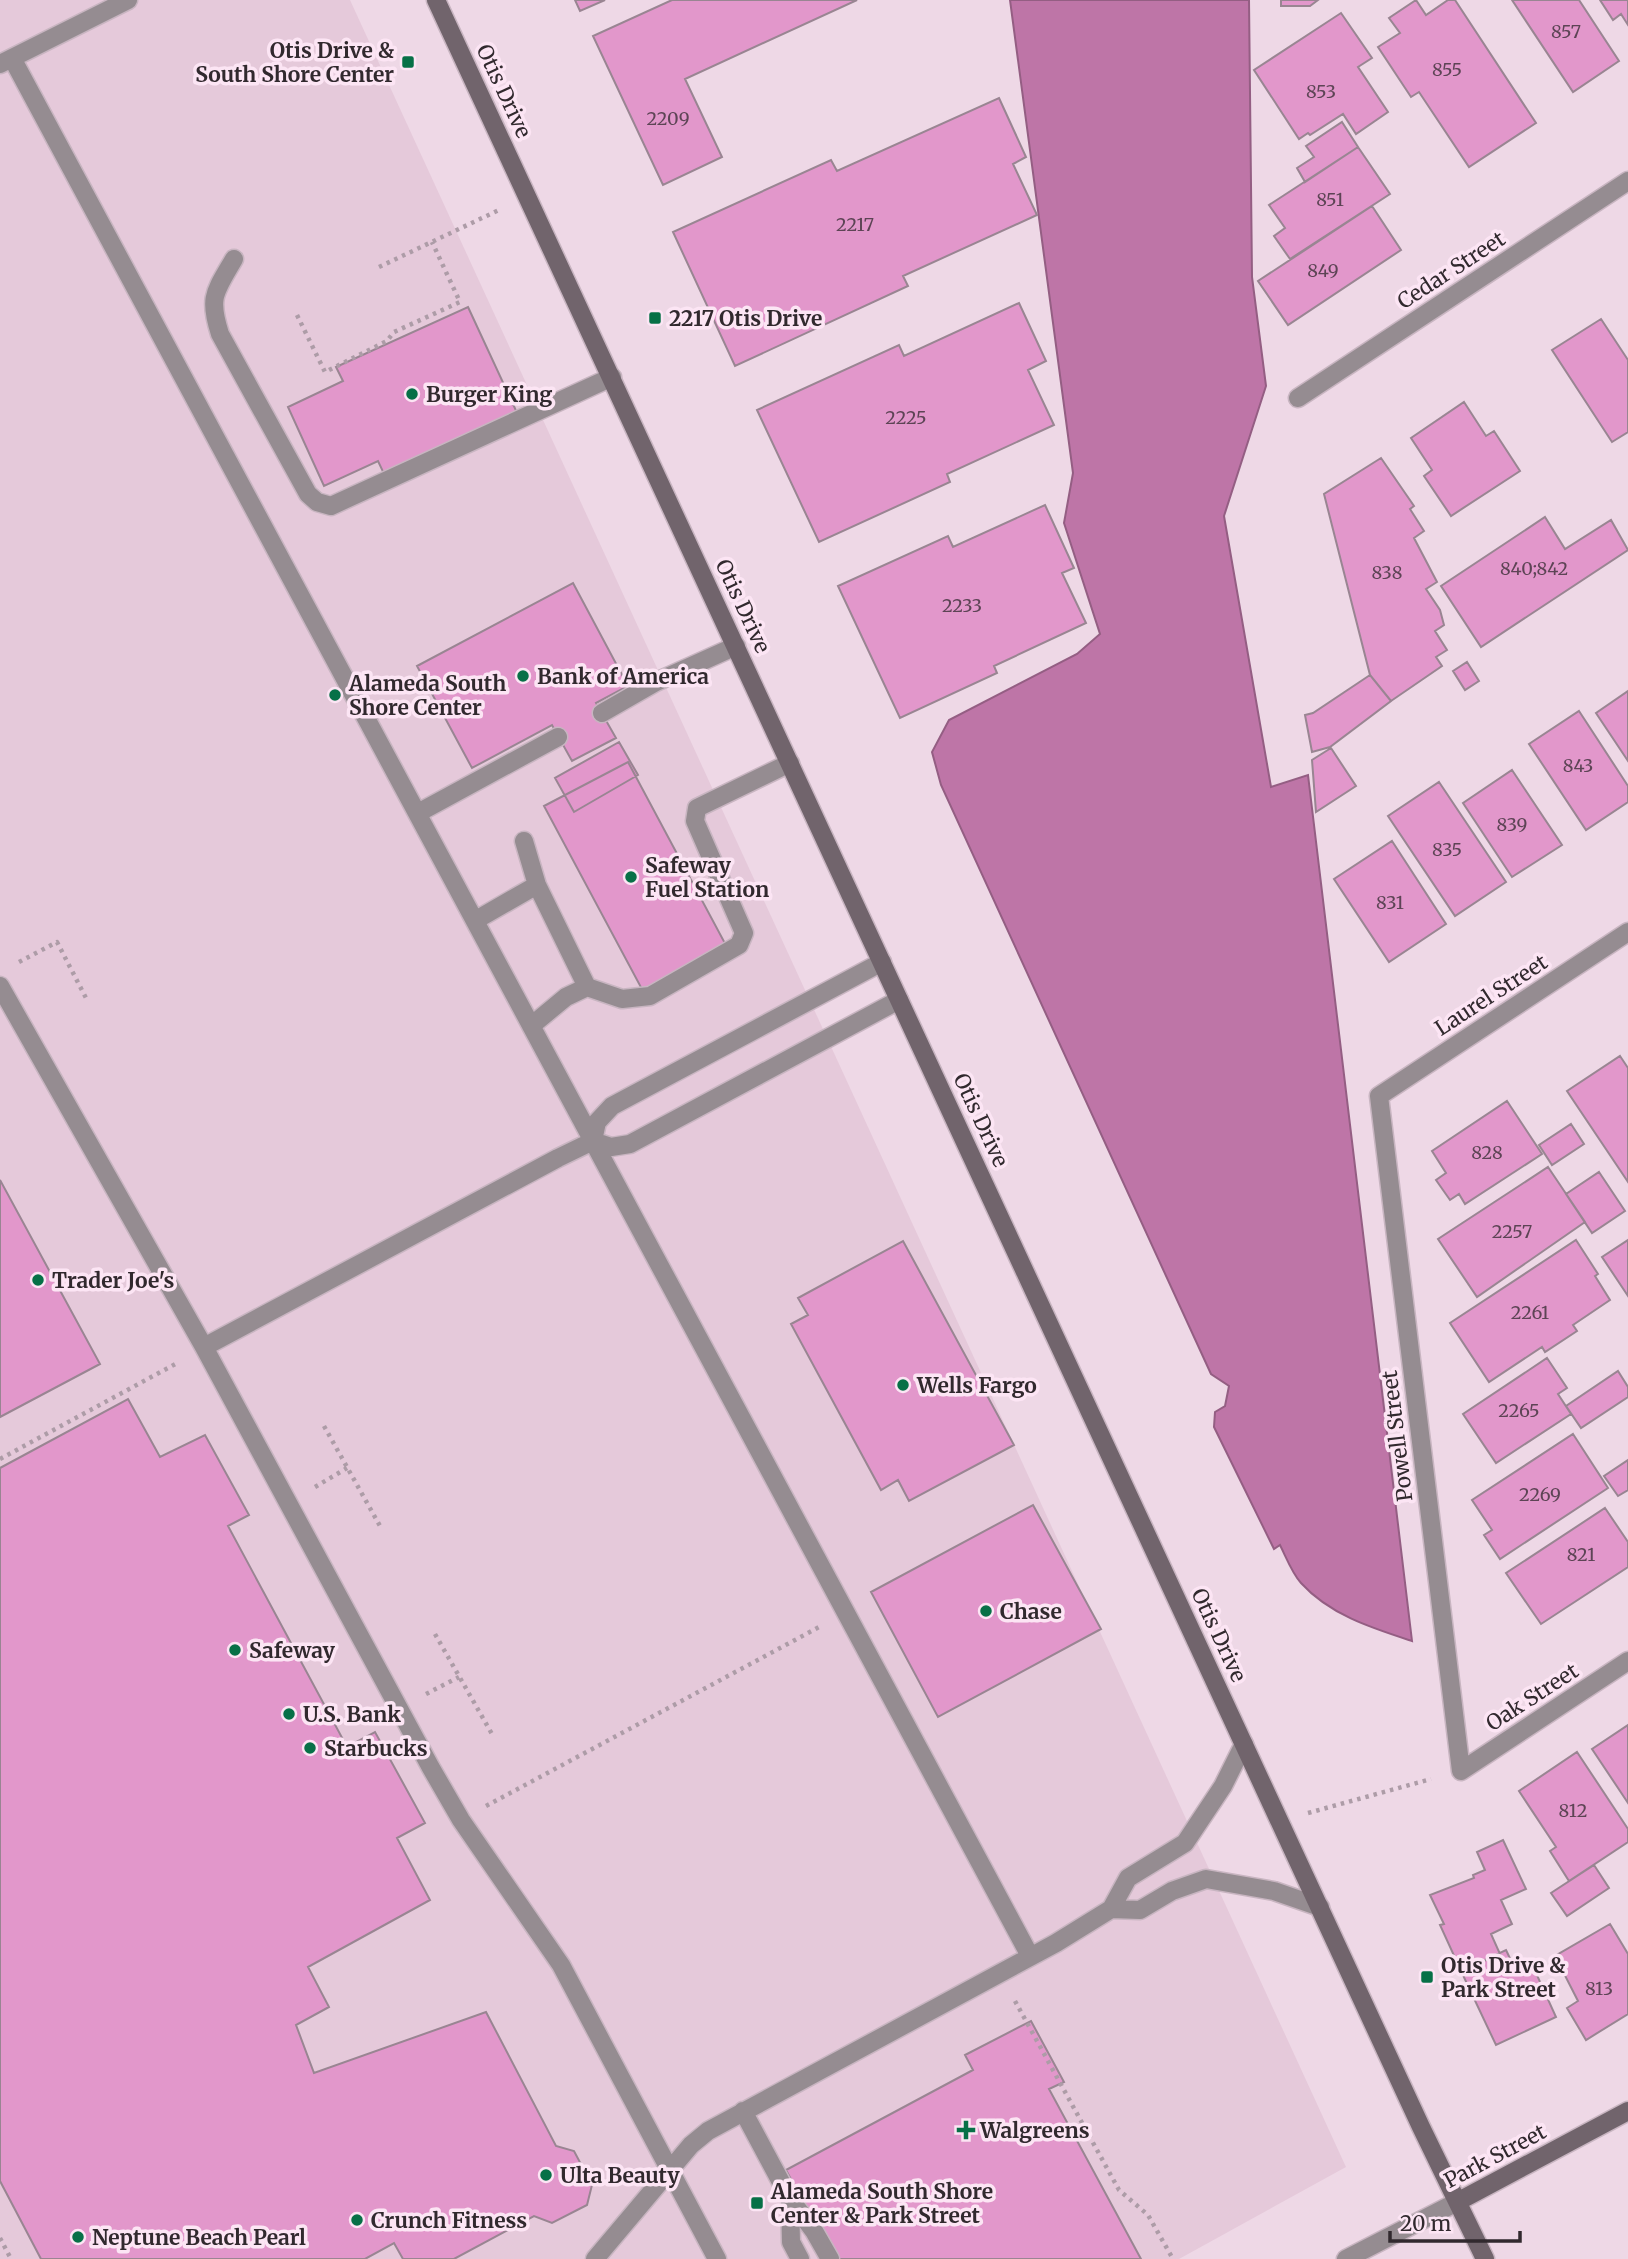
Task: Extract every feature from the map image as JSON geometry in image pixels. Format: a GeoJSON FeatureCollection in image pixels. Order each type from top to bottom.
{"type":"FeatureCollection","features":[{"type":"Feature","properties":{"kind":"main road","name":"Otis Drive"},"geometry":{"type":"LineString","coordinates":[[436,0],[1485,2259]]}},
{"type":"Feature","properties":{"kind":"main road","name":"Park Street"},"geometry":{"type":"LineString","coordinates":[[1459,2201],[1628,2111]]}},
{"type":"Feature","properties":{"kind":"street"},"geometry":{"type":"LineString","coordinates":[[128,0],[6,61],[476,920],[1030,1956]]}},
{"type":"Feature","properties":{"kind":"street","name":"Cedar Street"},"geometry":{"type":"LineString","coordinates":[[1298,398],[1628,181]]}},
{"type":"Feature","properties":{"kind":"street"},"geometry":{"type":"LineString","coordinates":[[234,260],[216,290],[212,308],[220,334],[308,494],[317,502],[331,506],[612,377]]}},
{"type":"Feature","properties":{"kind":"street"},"geometry":{"type":"LineString","coordinates":[[602,713],[656,682],[736,646]]}},
{"type":"Feature","properties":{"kind":"street"},"geometry":{"type":"LineString","coordinates":[[418,813],[558,737]]}},
{"type":"Feature","properties":{"kind":"street"},"geometry":{"type":"LineString","coordinates":[[531,1026],[566,997],[587,987],[622,999],[650,996],[739,945],[744,933],[695,821],[697,808],[790,763]]}},
{"type":"Feature","properties":{"kind":"street"},"geometry":{"type":"LineString","coordinates":[[524,841],[537,885],[587,987]]}},
{"type":"Feature","properties":{"kind":"street"},"geometry":{"type":"LineString","coordinates":[[476,920],[537,885]]}},
{"type":"Feature","properties":{"kind":"street","name":"Laurel Street"},"geometry":{"type":"LineString","coordinates":[[1380,1096],[1628,932]]}},
{"type":"Feature","properties":{"kind":"street"},"geometry":{"type":"LineString","coordinates":[[593,1141],[597,1122],[612,1106],[882,962]]}},
{"type":"Feature","properties":{"kind":"street"},"geometry":{"type":"LineString","coordinates":[[1,986],[204,1347],[461,1820],[561,1965],[717,2259]]}},
{"type":"Feature","properties":{"kind":"street"},"geometry":{"type":"LineString","coordinates":[[204,1347],[593,1141],[611,1147],[630,1144],[900,1000]]}},
{"type":"Feature","properties":{"kind":"street","name":"Powell Street"},"geometry":{"type":"LineString","coordinates":[[1380,1096],[1461,1771]]}},
{"type":"Feature","properties":{"kind":"street","name":"Oak Street"},"geometry":{"type":"LineString","coordinates":[[1461,1771],[1628,1661]]}},
{"type":"Feature","properties":{"kind":"street"},"geometry":{"type":"LineString","coordinates":[[595,2259],[691,2145],[708,2130],[1030,1956],[1111,1909],[1128,1878],[1185,1843],[1223,1786],[1244,1744]]}},
{"type":"Feature","properties":{"kind":"street"},"geometry":{"type":"LineString","coordinates":[[1111,1909],[1140,1910],[1172,1891],[1206,1879],[1274,1891],[1320,1907]]}},
{"type":"Feature","properties":{"kind":"street"},"geometry":{"type":"LineString","coordinates":[[743,2111],[790,2199],[814,2231],[830,2259]]}},
{"type":"Feature","properties":{"kind":"street"},"geometry":{"type":"LineString","coordinates":[[790,2199],[791,2242],[800,2259]]}},
{"type":"Feature","properties":{"kind":"street","name":"Park Street"},"geometry":{"type":"LineString","coordinates":[[1346,2259],[1459,2201]]}},
{"type":"Feature","properties":{"kind":"path"},"geometry":{"type":"LineString","coordinates":[[379,267],[528,196]]}},
{"type":"Feature","properties":{"kind":"path"},"geometry":{"type":"LineString","coordinates":[[297,316],[326,372],[387,341],[394,332],[460,302],[432,242]]}},
{"type":"Feature","properties":{"kind":"path"},"geometry":{"type":"LineString","coordinates":[[1,986],[17,964],[57,942],[86,998]]}},
{"type":"Feature","properties":{"kind":"path"},"geometry":{"type":"LineString","coordinates":[[0,1459],[152,1379],[204,1347]]}},
{"type":"Feature","properties":{"kind":"path"},"geometry":{"type":"LineString","coordinates":[[324,1426],[380,1527]]}},
{"type":"Feature","properties":{"kind":"path"},"geometry":{"type":"LineString","coordinates":[[461,1820],[846,1610]]}},
{"type":"Feature","properties":{"kind":"path"},"geometry":{"type":"LineString","coordinates":[[435,1634],[492,1734]]}},
{"type":"Feature","properties":{"kind":"path"},"geometry":{"type":"LineString","coordinates":[[1280,1821],[1461,1771]]}},
{"type":"Feature","properties":{"kind":"path"},"geometry":{"type":"LineString","coordinates":[[1000,1972],[1119,2190],[1148,2215],[1173,2259]]}},
{"type":"Feature","properties":{"kind":"path"},"geometry":{"type":"LineString","coordinates":[[0,2238],[11,2259]]}},
{"type":"Feature","properties":{"kind":"shaded area","name":"Alameda South Shore Center"},"geometry":{"type":"Polygon","coordinates":[[[0,0],[350,0],[1346,2167],[1179,2259],[0,2259],[0,0]]]}},
{"type":"Feature","properties":{"kind":"shaded area"},"geometry":{"type":"Polygon","coordinates":[[[1010,0],[1249,0],[1252,277],[1266,386],[1224,516],[1271,787],[1308,775],[1412,1641],[1367,1625],[1325,1604],[1298,1579],[1280,1545],[1274,1549],[1214,1427],[1215,1412],[1225,1406],[1229,1386],[1211,1374],[941,785],[932,752],[949,720],[1077,654],[1100,634],[1064,523],[1073,473],[1010,0]]]}},
{"type":"Feature","properties":{"kind":"building"},"geometry":{"type":"Polygon","coordinates":[[[575,0],[605,0],[580,11],[575,0]]]}},
{"type":"Feature","properties":{"kind":"building"},"geometry":{"type":"Polygon","coordinates":[[[672,0],[857,0],[685,79],[722,157],[663,185],[593,36],[672,0]]]}},
{"type":"Feature","properties":{"kind":"building"},"geometry":{"type":"Polygon","coordinates":[[[1281,0],[1318,0],[1310,6],[1281,6],[1281,0]]]}},
{"type":"Feature","properties":{"kind":"building"},"geometry":{"type":"Polygon","coordinates":[[[1416,0],[1426,15],[1448,0],[1455,0],[1536,123],[1469,167],[1419,92],[1411,97],[1378,47],[1400,33],[1389,18],[1416,0]]]}},
{"type":"Feature","properties":{"kind":"building"},"geometry":{"type":"Polygon","coordinates":[[[1512,0],[1579,0],[1619,61],[1573,92],[1512,0]]]}},
{"type":"Feature","properties":{"kind":"building"},"geometry":{"type":"Polygon","coordinates":[[[1600,0],[1628,0],[1628,25],[1621,14],[1613,20],[1600,0]]]}},
{"type":"Feature","properties":{"kind":"building"},"geometry":{"type":"Polygon","coordinates":[[[1341,13],[1372,58],[1358,67],[1388,112],[1356,134],[1343,114],[1299,139],[1254,70],[1341,13]]]}},
{"type":"Feature","properties":{"kind":"building"},"geometry":{"type":"Polygon","coordinates":[[[999,98],[1026,157],[1013,164],[1037,215],[903,276],[908,286],[735,366],[673,232],[831,160],[837,171],[999,98]]]}},
{"type":"Feature","properties":{"kind":"building"},"geometry":{"type":"Polygon","coordinates":[[[1342,122],[1358,147],[1305,182],[1297,168],[1314,157],[1306,146],[1342,122]]]}},
{"type":"Feature","properties":{"kind":"building"},"geometry":{"type":"Polygon","coordinates":[[[1358,147],[1390,194],[1290,259],[1274,236],[1285,228],[1269,205],[1358,147]]]}},
{"type":"Feature","properties":{"kind":"building"},"geometry":{"type":"Polygon","coordinates":[[[1372,206],[1401,250],[1288,325],[1258,281],[1372,206]]]}},
{"type":"Feature","properties":{"kind":"building"},"geometry":{"type":"Polygon","coordinates":[[[1019,303],[1046,361],[1028,370],[1054,425],[947,474],[950,482],[819,542],[757,410],[899,345],[904,356],[1019,303]]]}},
{"type":"Feature","properties":{"kind":"building","name":"Burger King"},"geometry":{"type":"Polygon","coordinates":[[[468,307],[519,417],[386,478],[378,461],[324,486],[288,407],[343,381],[336,367],[468,307]]]}},
{"type":"Feature","properties":{"kind":"building"},"geometry":{"type":"Polygon","coordinates":[[[1601,319],[1628,360],[1628,432],[1612,442],[1552,350],[1601,319]]]}},
{"type":"Feature","properties":{"kind":"building"},"geometry":{"type":"Polygon","coordinates":[[[1464,402],[1486,436],[1494,431],[1520,471],[1451,516],[1424,476],[1432,470],[1411,438],[1464,402]]]}},
{"type":"Feature","properties":{"kind":"building"},"geometry":{"type":"Polygon","coordinates":[[[1381,458],[1414,506],[1410,509],[1424,531],[1414,538],[1437,582],[1426,589],[1440,610],[1444,625],[1435,631],[1447,650],[1436,657],[1442,666],[1391,701],[1370,675],[1324,494],[1381,458]]]}},
{"type":"Feature","properties":{"kind":"building"},"geometry":{"type":"Polygon","coordinates":[[[1045,505],[1074,568],[1062,573],[1086,623],[994,666],[997,673],[900,718],[838,586],[948,536],[953,547],[1045,505]]]}},
{"type":"Feature","properties":{"kind":"building"},"geometry":{"type":"Polygon","coordinates":[[[1545,517],[1565,549],[1611,520],[1628,550],[1481,647],[1441,586],[1545,517]]]}},
{"type":"Feature","properties":{"kind":"building","name":"Bank of America"},"geometry":{"type":"Polygon","coordinates":[[[573,583],[628,686],[596,703],[616,738],[572,761],[552,725],[472,768],[417,666],[573,583]]]}},
{"type":"Feature","properties":{"kind":"building"},"geometry":{"type":"Polygon","coordinates":[[[1467,662],[1479,681],[1465,690],[1453,671],[1467,662]]]}},
{"type":"Feature","properties":{"kind":"building"},"geometry":{"type":"Polygon","coordinates":[[[1370,675],[1391,701],[1330,747],[1312,752],[1305,715],[1313,713],[1370,675]]]}},
{"type":"Feature","properties":{"kind":"building"},"geometry":{"type":"Polygon","coordinates":[[[1628,691],[1628,761],[1596,713],[1628,691]]]}},
{"type":"Feature","properties":{"kind":"building"},"geometry":{"type":"Polygon","coordinates":[[[1579,711],[1628,786],[1628,802],[1586,830],[1529,744],[1579,711]]]}},
{"type":"Feature","properties":{"kind":"building"},"geometry":{"type":"Polygon","coordinates":[[[619,742],[638,775],[574,812],[555,778],[619,742]]]}},
{"type":"Feature","properties":{"kind":"building"},"geometry":{"type":"Polygon","coordinates":[[[1331,748],[1356,786],[1316,812],[1312,760],[1331,748]]]}},
{"type":"Feature","properties":{"kind":"building"},"geometry":{"type":"Polygon","coordinates":[[[628,762],[728,949],[644,993],[544,806],[628,762]]]}},
{"type":"Feature","properties":{"kind":"building"},"geometry":{"type":"Polygon","coordinates":[[[1512,770],[1562,845],[1512,877],[1463,803],[1512,770]]]}},
{"type":"Feature","properties":{"kind":"building"},"geometry":{"type":"Polygon","coordinates":[[[1439,782],[1506,882],[1455,916],[1388,816],[1439,782]]]}},
{"type":"Feature","properties":{"kind":"building"},"geometry":{"type":"Polygon","coordinates":[[[1392,841],[1446,924],[1389,962],[1334,879],[1392,841]]]}},
{"type":"Feature","properties":{"kind":"building"},"geometry":{"type":"Polygon","coordinates":[[[1620,1056],[1628,1068],[1628,1182],[1567,1091],[1620,1056]]]}},
{"type":"Feature","properties":{"kind":"building"},"geometry":{"type":"Polygon","coordinates":[[[1507,1101],[1542,1154],[1465,1204],[1459,1194],[1450,1200],[1436,1180],[1446,1173],[1432,1151],[1507,1101]]]}},
{"type":"Feature","properties":{"kind":"building"},"geometry":{"type":"Polygon","coordinates":[[[1571,1124],[1584,1144],[1552,1165],[1539,1145],[1571,1124]]]}},
{"type":"Feature","properties":{"kind":"building"},"geometry":{"type":"Polygon","coordinates":[[[1548,1167],[1585,1222],[1477,1297],[1438,1239],[1548,1167]]]}},
{"type":"Feature","properties":{"kind":"building"},"geometry":{"type":"Polygon","coordinates":[[[1599,1172],[1625,1211],[1592,1233],[1566,1194],[1599,1172]]]}},
{"type":"Feature","properties":{"kind":"building"},"geometry":{"type":"Polygon","coordinates":[[[0,1180],[100,1364],[0,1417],[0,1180]]]}},
{"type":"Feature","properties":{"kind":"building"},"geometry":{"type":"Polygon","coordinates":[[[1576,1240],[1598,1274],[1595,1276],[1610,1300],[1573,1325],[1577,1331],[1545,1352],[1542,1347],[1489,1382],[1450,1323],[1576,1240]]]}},
{"type":"Feature","properties":{"kind":"building"},"geometry":{"type":"Polygon","coordinates":[[[1628,1240],[1628,1296],[1602,1257],[1628,1240]]]}},
{"type":"Feature","properties":{"kind":"building","name":"Wells Fargo"},"geometry":{"type":"Polygon","coordinates":[[[903,1241],[1014,1445],[909,1501],[898,1480],[881,1490],[791,1324],[808,1315],[798,1298],[903,1241]]]}},
{"type":"Feature","properties":{"kind":"building"},"geometry":{"type":"Polygon","coordinates":[[[1547,1358],[1567,1388],[1558,1394],[1571,1414],[1496,1463],[1463,1414],[1547,1358]]]}},
{"type":"Feature","properties":{"kind":"building"},"geometry":{"type":"Polygon","coordinates":[[[1618,1371],[1628,1387],[1628,1397],[1581,1428],[1566,1406],[1618,1371]]]}},
{"type":"Feature","properties":{"kind":"building"},"geometry":{"type":"Polygon","coordinates":[[[128,1399],[160,1457],[205,1435],[249,1515],[228,1526],[347,1747],[375,1732],[425,1823],[397,1838],[430,1900],[308,1967],[329,2007],[296,2025],[314,2073],[486,2012],[556,2146],[574,2151],[592,2185],[587,2205],[552,2223],[534,2216],[454,2259],[403,2259],[394,2243],[365,2259],[41,2259],[0,2181],[0,1468],[128,1399]]]}},
{"type":"Feature","properties":{"kind":"building"},"geometry":{"type":"Polygon","coordinates":[[[1573,1434],[1608,1488],[1500,1559],[1484,1535],[1492,1530],[1472,1500],[1573,1434]]]}},
{"type":"Feature","properties":{"kind":"building"},"geometry":{"type":"Polygon","coordinates":[[[1628,1460],[1628,1490],[1618,1496],[1604,1476],[1628,1460]]]}},
{"type":"Feature","properties":{"kind":"building","name":"Chase"},"geometry":{"type":"Polygon","coordinates":[[[1033,1505],[1101,1629],[938,1717],[871,1592],[1033,1505]]]}},
{"type":"Feature","properties":{"kind":"building"},"geometry":{"type":"Polygon","coordinates":[[[1605,1508],[1628,1542],[1628,1567],[1541,1624],[1506,1573],[1605,1508]]]}},
{"type":"Feature","properties":{"kind":"building"},"geometry":{"type":"Polygon","coordinates":[[[1628,1725],[1628,1803],[1592,1749],[1628,1725]]]}},
{"type":"Feature","properties":{"kind":"building"},"geometry":{"type":"Polygon","coordinates":[[[1577,1752],[1628,1829],[1628,1842],[1569,1881],[1550,1851],[1556,1847],[1519,1791],[1577,1752]]]}},
{"type":"Feature","properties":{"kind":"building"},"geometry":{"type":"Polygon","coordinates":[[[1503,1840],[1526,1889],[1501,1900],[1512,1924],[1491,1934],[1500,1954],[1461,1971],[1430,1895],[1474,1878],[1473,1875],[1485,1870],[1477,1852],[1503,1840]]]}},
{"type":"Feature","properties":{"kind":"building"},"geometry":{"type":"Polygon","coordinates":[[[1594,1865],[1609,1888],[1567,1916],[1551,1893],[1594,1865]]]}},
{"type":"Feature","properties":{"kind":"building"},"geometry":{"type":"Polygon","coordinates":[[[1610,1924],[1628,1954],[1628,2014],[1586,2040],[1567,2008],[1578,2001],[1555,1956],[1610,1924]]]}},
{"type":"Feature","properties":{"kind":"building"},"geometry":{"type":"Polygon","coordinates":[[[1506,1950],[1515,1969],[1531,1962],[1556,2017],[1496,2045],[1461,1971],[1506,1950]]]}},
{"type":"Feature","properties":{"kind":"building","name":"Walgreens"},"geometry":{"type":"Polygon","coordinates":[[[1031,2021],[1064,2082],[1049,2089],[1141,2259],[834,2259],[786,2170],[973,2070],[965,2055],[1031,2021]]]}},
{"type":"Feature","properties":{"kind":"place","name":"Otis Drive & South Shore Center"},"geometry":{"type":"Point","coordinates":[408,62]}},
{"type":"Feature","properties":{"kind":"place","name":"2217 Otis Drive"},"geometry":{"type":"Point","coordinates":[655,318]}},
{"type":"Feature","properties":{"kind":"place","name":"Burger King"},"geometry":{"type":"Point","coordinates":[412,394]}},
{"type":"Feature","properties":{"kind":"place","name":"Bank of America"},"geometry":{"type":"Point","coordinates":[523,676]}},
{"type":"Feature","properties":{"kind":"place","name":"Alameda South Shore Center"},"geometry":{"type":"Point","coordinates":[335,695]}},
{"type":"Feature","properties":{"kind":"place","name":"Safeway Fuel Station"},"geometry":{"type":"Point","coordinates":[631,877]}},
{"type":"Feature","properties":{"kind":"place","name":"Trader Joe's"},"geometry":{"type":"Point","coordinates":[38,1280]}},
{"type":"Feature","properties":{"kind":"place","name":"Wells Fargo"},"geometry":{"type":"Point","coordinates":[903,1385]}},
{"type":"Feature","properties":{"kind":"place","name":"Chase"},"geometry":{"type":"Point","coordinates":[986,1611]}},
{"type":"Feature","properties":{"kind":"place","name":"Safeway"},"geometry":{"type":"Point","coordinates":[235,1650]}},
{"type":"Feature","properties":{"kind":"place","name":"U.S. Bank"},"geometry":{"type":"Point","coordinates":[289,1714]}},
{"type":"Feature","properties":{"kind":"place","name":"Starbucks"},"geometry":{"type":"Point","coordinates":[310,1748]}},
{"type":"Feature","properties":{"kind":"place","name":"Otis Drive & Park Street"},"geometry":{"type":"Point","coordinates":[1427,1977]}},
{"type":"Feature","properties":{"kind":"place","name":"Walgreens"},"geometry":{"type":"Point","coordinates":[966,2130]}},
{"type":"Feature","properties":{"kind":"place","name":"Ulta Beauty"},"geometry":{"type":"Point","coordinates":[546,2175]}},
{"type":"Feature","properties":{"kind":"place","name":"Alameda South Shore Center & Park Street"},"geometry":{"type":"Point","coordinates":[757,2203]}},
{"type":"Feature","properties":{"kind":"place","name":"Crunch Fitness"},"geometry":{"type":"Point","coordinates":[357,2220]}},
{"type":"Feature","properties":{"kind":"place","name":"Neptune Beach Pearl"},"geometry":{"type":"Point","coordinates":[78,2237]}}]}
